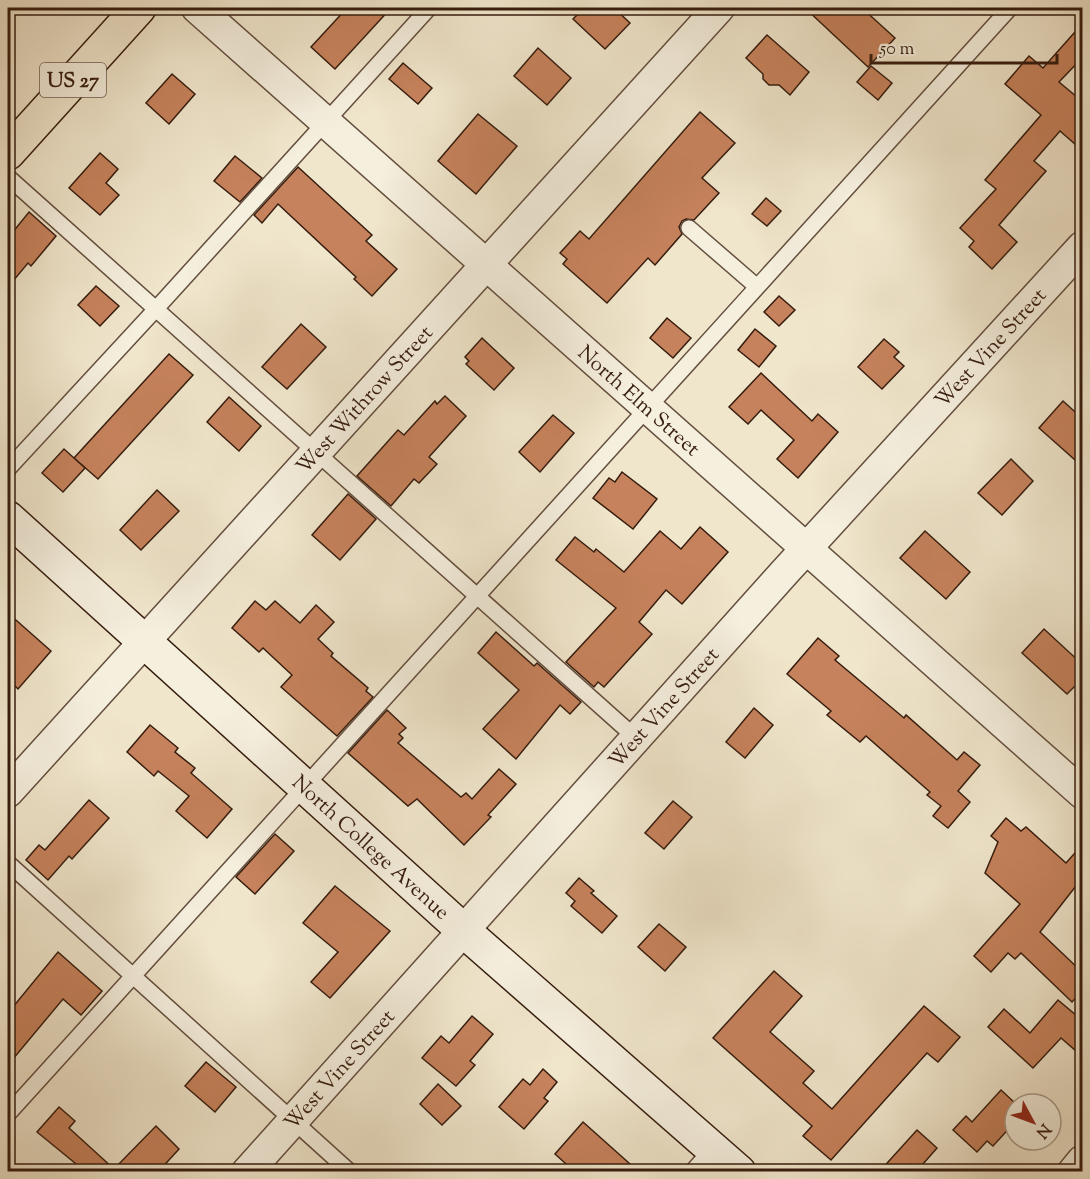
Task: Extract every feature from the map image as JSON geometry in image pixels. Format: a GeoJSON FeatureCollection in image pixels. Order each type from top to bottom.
{"type":"FeatureCollection","features":[{"type":"Feature","properties":{"kind":"highway","name":"US 27"},"geometry":{"type":"LineString","coordinates":[[8,153],[139,8]]}},
{"type":"Feature","properties":{"kind":"street","name":"North Elm Street"},"geometry":{"type":"LineString","coordinates":[[197,8],[327,120],[1083,793]]}},
{"type":"Feature","properties":{"kind":"street","name":"West Withrow Street"},"geometry":{"type":"LineString","coordinates":[[8,792],[718,8]]}},
{"type":"Feature","properties":{"kind":"street","name":"West Vine Street"},"geometry":{"type":"LineString","coordinates":[[247,1172],[807,547],[1083,247]]}},
{"type":"Feature","properties":{"kind":"street","name":"North College Avenue"},"geometry":{"type":"LineString","coordinates":[[8,518],[464,931],[703,1160],[739,1172]]}},
{"type":"Feature","properties":{"kind":"street"},"geometry":{"type":"LineString","coordinates":[[1073,1172],[1083,1161]]}},
{"type":"Feature","properties":{"kind":"lane"},"geometry":{"type":"LineString","coordinates":[[8,469],[429,8]]}},
{"type":"Feature","properties":{"kind":"lane"},"geometry":{"type":"LineString","coordinates":[[8,1114],[132,975],[306,787],[647,405],[1010,8]]}},
{"type":"Feature","properties":{"kind":"lane"},"geometry":{"type":"LineString","coordinates":[[8,177],[636,738]]}},
{"type":"Feature","properties":{"kind":"lane"},"geometry":{"type":"LineString","coordinates":[[689,228],[756,286]]}},
{"type":"Feature","properties":{"kind":"lane"},"geometry":{"type":"LineString","coordinates":[[8,864],[350,1172]]}},
{"type":"Feature","properties":{"kind":"building"},"geometry":{"type":"Polygon","coordinates":[[[347,8],[391,8],[335,69],[311,47],[347,8]]]}},
{"type":"Feature","properties":{"kind":"building"},"geometry":{"type":"Polygon","coordinates":[[[584,8],[614,8],[630,23],[605,49],[573,19],[584,8]]]}},
{"type":"Feature","properties":{"kind":"building"},"geometry":{"type":"Polygon","coordinates":[[[805,8],[862,8],[895,38],[868,67],[805,8]]]}},
{"type":"Feature","properties":{"kind":"building"},"geometry":{"type":"Polygon","coordinates":[[[1083,23],[1083,57],[1059,82],[1083,102],[1083,151],[1060,131],[1034,161],[1046,171],[999,225],[1017,242],[992,269],[969,247],[974,241],[960,228],[996,189],[985,180],[1041,115],[1005,84],[1029,56],[1043,68],[1083,23]]]}},
{"type":"Feature","properties":{"kind":"building"},"geometry":{"type":"Polygon","coordinates":[[[767,35],[809,72],[790,95],[779,85],[769,85],[763,79],[763,74],[746,58],[767,35]]]}},
{"type":"Feature","properties":{"kind":"building"},"geometry":{"type":"Polygon","coordinates":[[[538,48],[571,78],[547,105],[514,76],[538,48]]]}},
{"type":"Feature","properties":{"kind":"building"},"geometry":{"type":"Polygon","coordinates":[[[403,63],[432,88],[418,104],[389,79],[403,63]]]}},
{"type":"Feature","properties":{"kind":"building"},"geometry":{"type":"Polygon","coordinates":[[[871,66],[892,83],[878,100],[857,82],[871,66]]]}},
{"type":"Feature","properties":{"kind":"building"},"geometry":{"type":"Polygon","coordinates":[[[172,74],[195,94],[169,124],[146,103],[172,74]]]}},
{"type":"Feature","properties":{"kind":"building"},"geometry":{"type":"Polygon","coordinates":[[[700,112],[735,143],[702,178],[719,193],[694,220],[682,221],[679,227],[682,234],[655,265],[648,258],[607,303],[563,264],[567,259],[560,253],[580,231],[589,239],[700,112]]]}},
{"type":"Feature","properties":{"kind":"building"},"geometry":{"type":"Polygon","coordinates":[[[478,114],[517,146],[476,194],[438,161],[478,114]]]}},
{"type":"Feature","properties":{"kind":"building"},"geometry":{"type":"Polygon","coordinates":[[[100,153],[118,169],[106,183],[119,195],[100,215],[69,188],[100,153]]]}},
{"type":"Feature","properties":{"kind":"building"},"geometry":{"type":"Polygon","coordinates":[[[235,156],[262,178],[240,202],[214,181],[235,156]]]}},
{"type":"Feature","properties":{"kind":"building"},"geometry":{"type":"Polygon","coordinates":[[[298,167],[372,235],[366,241],[397,269],[372,296],[354,279],[356,277],[278,204],[262,223],[254,215],[298,167]]]}},
{"type":"Feature","properties":{"kind":"building"},"geometry":{"type":"Polygon","coordinates":[[[766,198],[781,211],[767,226],[752,214],[766,198]]]}},
{"type":"Feature","properties":{"kind":"building"},"geometry":{"type":"Polygon","coordinates":[[[29,212],[56,236],[31,266],[28,263],[8,287],[8,238],[29,212]]]}},
{"type":"Feature","properties":{"kind":"building"},"geometry":{"type":"Polygon","coordinates":[[[96,286],[119,306],[100,326],[78,305],[96,286]]]}},
{"type":"Feature","properties":{"kind":"building"},"geometry":{"type":"Polygon","coordinates":[[[779,296],[795,310],[779,326],[764,312],[779,296]]]}},
{"type":"Feature","properties":{"kind":"building"},"geometry":{"type":"Polygon","coordinates":[[[667,318],[691,338],[673,358],[650,338],[667,318]]]}},
{"type":"Feature","properties":{"kind":"building"},"geometry":{"type":"Polygon","coordinates":[[[301,324],[326,347],[287,389],[262,367],[301,324]]]}},
{"type":"Feature","properties":{"kind":"building"},"geometry":{"type":"Polygon","coordinates":[[[755,329],[776,346],[759,367],[738,350],[755,329]]]}},
{"type":"Feature","properties":{"kind":"building"},"geometry":{"type":"Polygon","coordinates":[[[482,338],[514,368],[494,390],[466,364],[469,361],[465,357],[482,338]]]}},
{"type":"Feature","properties":{"kind":"building"},"geometry":{"type":"Polygon","coordinates":[[[884,339],[899,352],[894,357],[904,366],[882,389],[858,367],[884,339]]]}},
{"type":"Feature","properties":{"kind":"building"},"geometry":{"type":"Polygon","coordinates":[[[169,354],[193,375],[98,479],[74,458],[169,354]]]}},
{"type":"Feature","properties":{"kind":"building"},"geometry":{"type":"Polygon","coordinates":[[[761,373],[812,421],[818,414],[838,432],[798,478],[777,459],[794,440],[761,410],[748,424],[729,407],[761,373]]]}},
{"type":"Feature","properties":{"kind":"building"},"geometry":{"type":"Polygon","coordinates":[[[445,396],[466,416],[429,457],[437,464],[419,483],[414,479],[391,506],[357,476],[398,430],[404,435],[435,401],[437,404],[445,396]]]}},
{"type":"Feature","properties":{"kind":"building"},"geometry":{"type":"Polygon","coordinates":[[[229,397],[261,426],[239,451],[207,422],[229,397]]]}},
{"type":"Feature","properties":{"kind":"building"},"geometry":{"type":"Polygon","coordinates":[[[1063,401],[1083,419],[1083,467],[1039,428],[1063,401]]]}},
{"type":"Feature","properties":{"kind":"building"},"geometry":{"type":"Polygon","coordinates":[[[553,415],[574,433],[540,472],[519,452],[553,415]]]}},
{"type":"Feature","properties":{"kind":"building"},"geometry":{"type":"Polygon","coordinates":[[[64,449],[85,468],[63,492],[42,473],[64,449]]]}},
{"type":"Feature","properties":{"kind":"building"},"geometry":{"type":"Polygon","coordinates":[[[1011,459],[1033,481],[1002,515],[978,493],[1011,459]]]}},
{"type":"Feature","properties":{"kind":"building"},"geometry":{"type":"Polygon","coordinates":[[[622,472],[657,499],[633,529],[593,498],[609,478],[615,482],[622,472]]]}},
{"type":"Feature","properties":{"kind":"building"},"geometry":{"type":"Polygon","coordinates":[[[157,490],[179,511],[141,550],[120,530],[157,490]]]}},
{"type":"Feature","properties":{"kind":"building"},"geometry":{"type":"Polygon","coordinates":[[[348,494],[376,519],[340,560],[312,535],[348,494]]]}},
{"type":"Feature","properties":{"kind":"building"},"geometry":{"type":"Polygon","coordinates":[[[700,527],[728,552],[682,604],[666,590],[639,622],[652,634],[604,687],[598,682],[594,687],[566,662],[616,608],[556,560],[575,537],[594,552],[596,549],[624,572],[660,531],[681,549],[700,527]]]}},
{"type":"Feature","properties":{"kind":"building"},"geometry":{"type":"Polygon","coordinates":[[[925,531],[970,572],[946,599],[900,558],[925,531]]]}},
{"type":"Feature","properties":{"kind":"building"},"geometry":{"type":"Polygon","coordinates":[[[255,601],[266,610],[275,601],[300,623],[316,605],[334,622],[318,639],[333,653],[331,656],[368,688],[366,691],[373,697],[337,736],[281,687],[292,675],[263,648],[259,652],[232,628],[255,601]]]}},
{"type":"Feature","properties":{"kind":"building"},"geometry":{"type":"Polygon","coordinates":[[[8,613],[51,651],[18,689],[8,679],[8,613]]]}},
{"type":"Feature","properties":{"kind":"building"},"geometry":{"type":"Polygon","coordinates":[[[1044,629],[1083,665],[1083,678],[1067,694],[1022,653],[1044,629]]]}},
{"type":"Feature","properties":{"kind":"building"},"geometry":{"type":"Polygon","coordinates":[[[496,632],[534,666],[537,663],[581,702],[570,714],[560,705],[516,759],[483,729],[519,690],[478,653],[496,632]]]}},
{"type":"Feature","properties":{"kind":"building"},"geometry":{"type":"Polygon","coordinates":[[[818,638],[839,656],[835,660],[904,718],[906,715],[957,760],[964,752],[980,765],[958,791],[970,802],[948,828],[933,816],[941,806],[927,795],[930,792],[866,736],[860,742],[827,715],[831,711],[787,674],[818,638]]]}},
{"type":"Feature","properties":{"kind":"building"},"geometry":{"type":"Polygon","coordinates":[[[754,708],[773,725],[745,758],[726,742],[754,708]]]}},
{"type":"Feature","properties":{"kind":"building"},"geometry":{"type":"Polygon","coordinates":[[[387,710],[406,728],[399,734],[403,738],[398,743],[461,797],[466,793],[472,799],[499,769],[516,784],[488,815],[491,817],[464,845],[417,799],[408,806],[348,753],[387,710]]]}},
{"type":"Feature","properties":{"kind":"building"},"geometry":{"type":"Polygon","coordinates":[[[150,725],[178,748],[175,752],[195,768],[191,773],[232,809],[207,838],[176,811],[189,796],[158,771],[154,776],[127,752],[150,725]]]}},
{"type":"Feature","properties":{"kind":"building"},"geometry":{"type":"Polygon","coordinates":[[[89,800],[109,818],[72,859],[69,856],[48,880],[26,860],[39,845],[45,850],[89,800]]]}},
{"type":"Feature","properties":{"kind":"building"},"geometry":{"type":"Polygon","coordinates":[[[673,801],[692,817],[664,849],[645,833],[673,801]]]}},
{"type":"Feature","properties":{"kind":"building"},"geometry":{"type":"Polygon","coordinates":[[[1006,818],[1021,831],[1026,827],[1066,863],[1083,844],[1083,877],[1040,932],[1083,973],[1083,990],[1072,1002],[1021,953],[1015,959],[1008,953],[991,972],[974,956],[1020,904],[985,873],[998,842],[991,836],[1006,818]]]}},
{"type":"Feature","properties":{"kind":"building"},"geometry":{"type":"Polygon","coordinates":[[[275,834],[294,851],[255,894],[236,877],[275,834]]]}},
{"type":"Feature","properties":{"kind":"building"},"geometry":{"type":"Polygon","coordinates":[[[579,878],[594,891],[591,893],[617,916],[602,933],[571,906],[575,901],[566,893],[579,878]]]}},
{"type":"Feature","properties":{"kind":"building"},"geometry":{"type":"Polygon","coordinates":[[[335,886],[390,931],[330,998],[311,982],[338,952],[303,923],[335,886]]]}},
{"type":"Feature","properties":{"kind":"building"},"geometry":{"type":"Polygon","coordinates":[[[659,924],[686,947],[665,971],[638,947],[659,924]]]}},
{"type":"Feature","properties":{"kind":"building"},"geometry":{"type":"Polygon","coordinates":[[[58,952],[102,991],[81,1015],[63,999],[8,1065],[8,1013],[58,952]]]}},
{"type":"Feature","properties":{"kind":"building"},"geometry":{"type":"Polygon","coordinates":[[[774,971],[802,996],[770,1032],[814,1071],[803,1083],[832,1109],[924,1006],[960,1037],[938,1062],[927,1053],[831,1160],[803,1136],[812,1126],[713,1038],[774,971]]]}},
{"type":"Feature","properties":{"kind":"building"},"geometry":{"type":"Polygon","coordinates":[[[1058,1000],[1083,1021],[1083,1057],[1061,1038],[1033,1068],[988,1027],[1004,1009],[1030,1033],[1058,1000]]]}},
{"type":"Feature","properties":{"kind":"building"},"geometry":{"type":"Polygon","coordinates":[[[472,1016],[493,1034],[470,1061],[475,1065],[456,1086],[422,1058],[441,1036],[449,1043],[472,1016]]]}},
{"type":"Feature","properties":{"kind":"building"},"geometry":{"type":"Polygon","coordinates":[[[206,1062],[236,1087],[215,1112],[185,1086],[206,1062]]]}},
{"type":"Feature","properties":{"kind":"building"},"geometry":{"type":"Polygon","coordinates":[[[543,1069],[557,1082],[544,1098],[548,1101],[524,1129],[499,1107],[523,1079],[530,1085],[543,1069]]]}},
{"type":"Feature","properties":{"kind":"building"},"geometry":{"type":"Polygon","coordinates":[[[438,1084],[461,1106],[442,1125],[420,1104],[438,1084]]]}},
{"type":"Feature","properties":{"kind":"building"},"geometry":{"type":"Polygon","coordinates":[[[1001,1090],[1003,1092],[1003,1135],[993,1146],[987,1141],[977,1152],[953,1130],[966,1116],[972,1122],[1001,1090]]]}},
{"type":"Feature","properties":{"kind":"building"},"geometry":{"type":"Polygon","coordinates":[[[59,1107],[75,1121],[69,1128],[114,1169],[156,1126],[179,1149],[158,1172],[86,1172],[37,1132],[59,1107]]]}},
{"type":"Feature","properties":{"kind":"building"},"geometry":{"type":"Polygon","coordinates":[[[583,1122],[639,1172],[575,1172],[555,1154],[583,1122]]]}},
{"type":"Feature","properties":{"kind":"building"},"geometry":{"type":"Polygon","coordinates":[[[917,1130],[937,1148],[916,1172],[879,1172],[917,1130]]]}}]}
